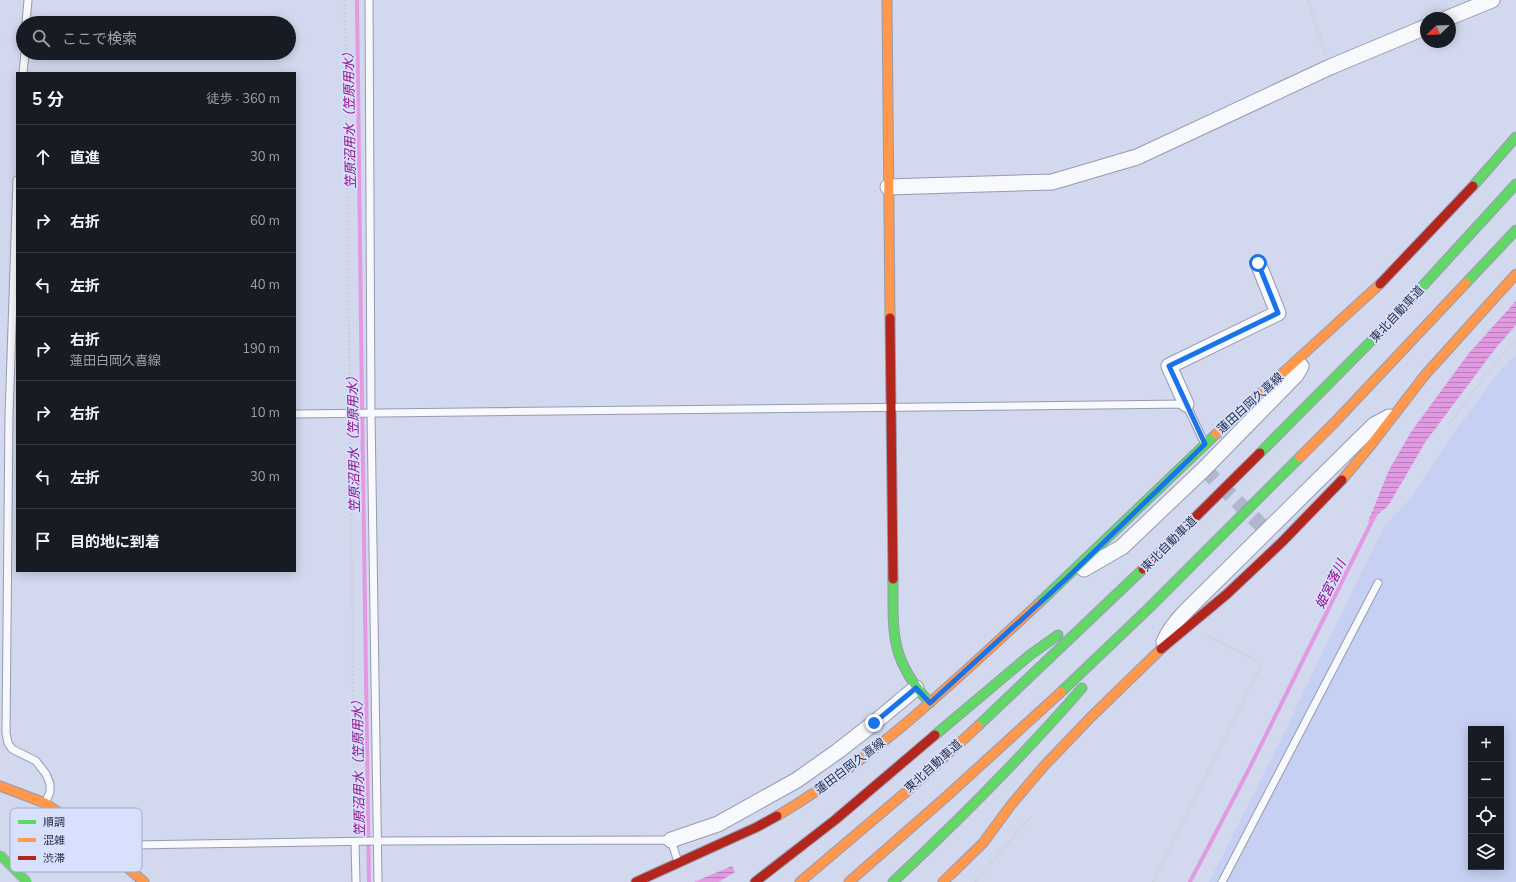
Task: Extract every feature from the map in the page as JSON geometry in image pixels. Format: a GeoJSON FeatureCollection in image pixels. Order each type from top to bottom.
{"type":"FeatureCollection","features":[{"type":"Feature","properties":{"kind":"main road"},"geometry":{"type":"LineString","coordinates":[[887,0],[893,631],[897,650],[906,674],[916,688],[930,703]]}},
{"type":"Feature","properties":{"kind":"main road","name":"蓮田白岡久喜線"},"geometry":{"type":"LineString","coordinates":[[636,882],[757,827],[807,798],[858,761],[930,703],[1067,578],[1205,444],[1376,287],[1458,203],[1516,138]]}},
{"type":"Feature","properties":{"kind":"main road","name":"東北自動車道"},"geometry":{"type":"LineString","coordinates":[[800,882],[906,792],[1037,671],[1126,586],[1387,325],[1516,184]]}},
{"type":"Feature","properties":{"kind":"main road"},"geometry":{"type":"LineString","coordinates":[[849,882],[947,796],[1059,694],[1148,609],[1335,422],[1516,230]]}},
{"type":"Feature","properties":{"kind":"main road"},"geometry":{"type":"LineString","coordinates":[[943,882],[983,843],[1011,805],[1044,766],[1163,647],[1228,594],[1282,542],[1348,473],[1425,375],[1516,274]]}},
{"type":"Feature","properties":{"kind":"main road"},"geometry":{"type":"LineString","coordinates":[[755,882],[834,820],[1030,655],[1126,586]]}},
{"type":"Feature","properties":{"kind":"main road"},"geometry":{"type":"LineString","coordinates":[[893,882],[942,836],[1058,716],[1148,609]]}},
{"type":"Feature","properties":{"kind":"main road"},"geometry":{"type":"LineString","coordinates":[[0,786],[45,803],[52,808]]}},
{"type":"Feature","properties":{"kind":"main road"},"geometry":{"type":"LineString","coordinates":[[0,856],[10,866]]}},
{"type":"Feature","properties":{"kind":"main road"},"geometry":{"type":"LineString","coordinates":[[0,863],[8,875]]}},
{"type":"Feature","properties":{"kind":"main road"},"geometry":{"type":"LineString","coordinates":[[17,872],[27,882]]}},
{"type":"Feature","properties":{"kind":"main road"},"geometry":{"type":"LineString","coordinates":[[133,872],[144,882]]}},
{"type":"Feature","properties":{"kind":"street"},"geometry":{"type":"LineString","coordinates":[[1456,15],[1490,0]]}},
{"type":"Feature","properties":{"kind":"street"},"geometry":{"type":"LineString","coordinates":[[888,187],[1052,182],[1137,157],[1330,67],[1420,30]]}},
{"type":"Feature","properties":{"kind":"street"},"geometry":{"type":"LineString","coordinates":[[1186,404],[1169,366],[1278,313],[1258,263]]}},
{"type":"Feature","properties":{"kind":"street"},"geometry":{"type":"LineString","coordinates":[[1067,578],[1122,547],[1204,469],[1296,375],[1312,346]]}},
{"type":"Feature","properties":{"kind":"street"},"geometry":{"type":"LineString","coordinates":[[1163,647],[1166,636],[1174,623],[1374,425],[1397,412]]}},
{"type":"Feature","properties":{"kind":"street"},"geometry":{"type":"LineString","coordinates":[[671,840],[718,824],[797,780],[868,728],[916,688]]}},
{"type":"Feature","properties":{"kind":"lane"},"geometry":{"type":"LineString","coordinates":[[27,16],[28,0]]}},
{"type":"Feature","properties":{"kind":"lane"},"geometry":{"type":"LineString","coordinates":[[369,0],[371,413],[376,841],[378,882]]}},
{"type":"Feature","properties":{"kind":"lane"},"geometry":{"type":"LineString","coordinates":[[24,72],[25,60]]}},
{"type":"Feature","properties":{"kind":"lane"},"geometry":{"type":"LineString","coordinates":[[16,239],[6,733],[8,743],[12,749],[36,761],[46,774],[50,784],[50,792],[45,803]]}},
{"type":"Feature","properties":{"kind":"lane"},"geometry":{"type":"LineString","coordinates":[[296,414],[892,406],[1186,404],[1205,444]]}},
{"type":"Feature","properties":{"kind":"lane"},"geometry":{"type":"LineString","coordinates":[[1222,882],[1378,583]]}},
{"type":"Feature","properties":{"kind":"lane"},"geometry":{"type":"LineString","coordinates":[[142,845],[376,841],[671,840],[678,864]]}},
{"type":"Feature","properties":{"kind":"lane"},"geometry":{"type":"LineString","coordinates":[[355,842],[356,882]]}},
{"type":"Feature","properties":{"kind":"path"},"geometry":{"type":"LineString","coordinates":[[1308,0],[1330,67]]}},
{"type":"Feature","properties":{"kind":"path"},"geometry":{"type":"LineString","coordinates":[[1449,424],[1486,374],[1516,340]]}},
{"type":"Feature","properties":{"kind":"path"},"geometry":{"type":"LineString","coordinates":[[1153,882],[1260,667],[1259,662],[1200,632],[1191,625]]}},
{"type":"Feature","properties":{"kind":"path"},"geometry":{"type":"LineString","coordinates":[[42,808],[45,803]]}},
{"type":"Feature","properties":{"kind":"path"},"geometry":{"type":"LineString","coordinates":[[975,882],[1030,817]]}},
{"type":"Feature","properties":{"kind":"shaded area"},"geometry":{"type":"Polygon","coordinates":[[[1516,301],[1516,325],[1495,349],[1426,441],[1388,506],[1368,522],[1389,470],[1411,432],[1469,353],[1516,301]]]}},
{"type":"Feature","properties":{"kind":"shaded area"},"geometry":{"type":"Polygon","coordinates":[[[1516,354],[1516,882],[1209,882],[1280,741],[1384,526],[1411,498],[1444,447],[1498,373],[1516,354]]]}},
{"type":"Feature","properties":{"kind":"shaded area"},"geometry":{"type":"Polygon","coordinates":[[[732,866],[735,872],[719,882],[694,882],[732,866]]]}},
{"type":"Feature","properties":{"kind":"waterway","name":"笠原沼用水（笠原用水）"},"geometry":{"type":"LineString","coordinates":[[357,0],[369,882]]}},
{"type":"Feature","properties":{"kind":"waterway","name":"姫宮落川"},"geometry":{"type":"LineString","coordinates":[[1190,882],[1249,769],[1376,513]]}},
{"type":"Feature","properties":{"kind":"tunnel"},"geometry":{"type":"LineString","coordinates":[[1204,469],[1267,531]]}},
{"type":"Feature","properties":{"kind":"traffic: fast"},"geometry":{"type":"LineString","coordinates":[[1473,186],[1516,137]]}},
{"type":"Feature","properties":{"kind":"traffic: fast"},"geometry":{"type":"LineString","coordinates":[[1260,453],[1387,325],[1516,184]]}},
{"type":"Feature","properties":{"kind":"traffic: fast"},"geometry":{"type":"LineString","coordinates":[[1466,283],[1516,230]]}},
{"type":"Feature","properties":{"kind":"traffic: fast"},"geometry":{"type":"LineString","coordinates":[[1038,604],[1216,434]]}},
{"type":"Feature","properties":{"kind":"traffic: fast"},"geometry":{"type":"LineString","coordinates":[[1061,692],[1148,609],[1300,457]]}},
{"type":"Feature","properties":{"kind":"traffic: fast"},"geometry":{"type":"LineString","coordinates":[[978,726],[1143,569]]}},
{"type":"Feature","properties":{"kind":"traffic: fast"},"geometry":{"type":"LineString","coordinates":[[893,579],[893,616],[896,646],[907,673],[930,703]]}},
{"type":"Feature","properties":{"kind":"traffic: fast"},"geometry":{"type":"LineString","coordinates":[[935,735],[1030,655],[1058,635]]}},
{"type":"Feature","properties":{"kind":"traffic: fast"},"geometry":{"type":"LineString","coordinates":[[893,882],[990,787],[1082,688]]}},
{"type":"Feature","properties":{"kind":"traffic: fast"},"geometry":{"type":"LineString","coordinates":[[0,855],[10,865]]}},
{"type":"Feature","properties":{"kind":"traffic: fast"},"geometry":{"type":"LineString","coordinates":[[17,872],[27,882]]}},
{"type":"Feature","properties":{"kind":"traffic: slow"},"geometry":{"type":"LineString","coordinates":[[887,0],[890,318]]}},
{"type":"Feature","properties":{"kind":"traffic: slow"},"geometry":{"type":"LineString","coordinates":[[1342,480],[1425,375],[1516,274]]}},
{"type":"Feature","properties":{"kind":"traffic: slow"},"geometry":{"type":"LineString","coordinates":[[1300,457],[1466,283]]}},
{"type":"Feature","properties":{"kind":"traffic: slow"},"geometry":{"type":"LineString","coordinates":[[1216,434],[1380,284]]}},
{"type":"Feature","properties":{"kind":"traffic: slow"},"geometry":{"type":"LineString","coordinates":[[777,816],[813,794],[881,744],[945,689],[1038,604]]}},
{"type":"Feature","properties":{"kind":"traffic: slow"},"geometry":{"type":"LineString","coordinates":[[943,882],[983,843],[1011,805],[1044,766],[1091,717],[1161,649]]}},
{"type":"Feature","properties":{"kind":"traffic: slow"},"geometry":{"type":"LineString","coordinates":[[849,882],[947,796],[1061,692]]}},
{"type":"Feature","properties":{"kind":"traffic: slow"},"geometry":{"type":"LineString","coordinates":[[800,882],[906,792],[978,726]]}},
{"type":"Feature","properties":{"kind":"traffic: slow"},"geometry":{"type":"LineString","coordinates":[[0,786],[45,803],[52,808]]}},
{"type":"Feature","properties":{"kind":"traffic: slow"},"geometry":{"type":"LineString","coordinates":[[132,872],[144,882]]}},
{"type":"Feature","properties":{"kind":"traffic: jam"},"geometry":{"type":"LineString","coordinates":[[1380,284],[1473,186]]}},
{"type":"Feature","properties":{"kind":"traffic: jam"},"geometry":{"type":"LineString","coordinates":[[890,318],[893,579]]}},
{"type":"Feature","properties":{"kind":"traffic: jam"},"geometry":{"type":"LineString","coordinates":[[1143,569],[1260,453]]}},
{"type":"Feature","properties":{"kind":"traffic: jam"},"geometry":{"type":"LineString","coordinates":[[1161,649],[1227,594],[1282,542],[1342,480]]}},
{"type":"Feature","properties":{"kind":"traffic: jam"},"geometry":{"type":"LineString","coordinates":[[755,882],[835,820],[935,735]]}},
{"type":"Feature","properties":{"kind":"traffic: jam"},"geometry":{"type":"LineString","coordinates":[[636,882],[757,827],[777,816]]}},
{"type":"Feature","properties":{"kind":"route"},"geometry":{"type":"LineString","coordinates":[[874,723],[916,688],[930,703],[1067,578],[1205,444],[1169,366],[1278,313],[1258,263]]}}]}
